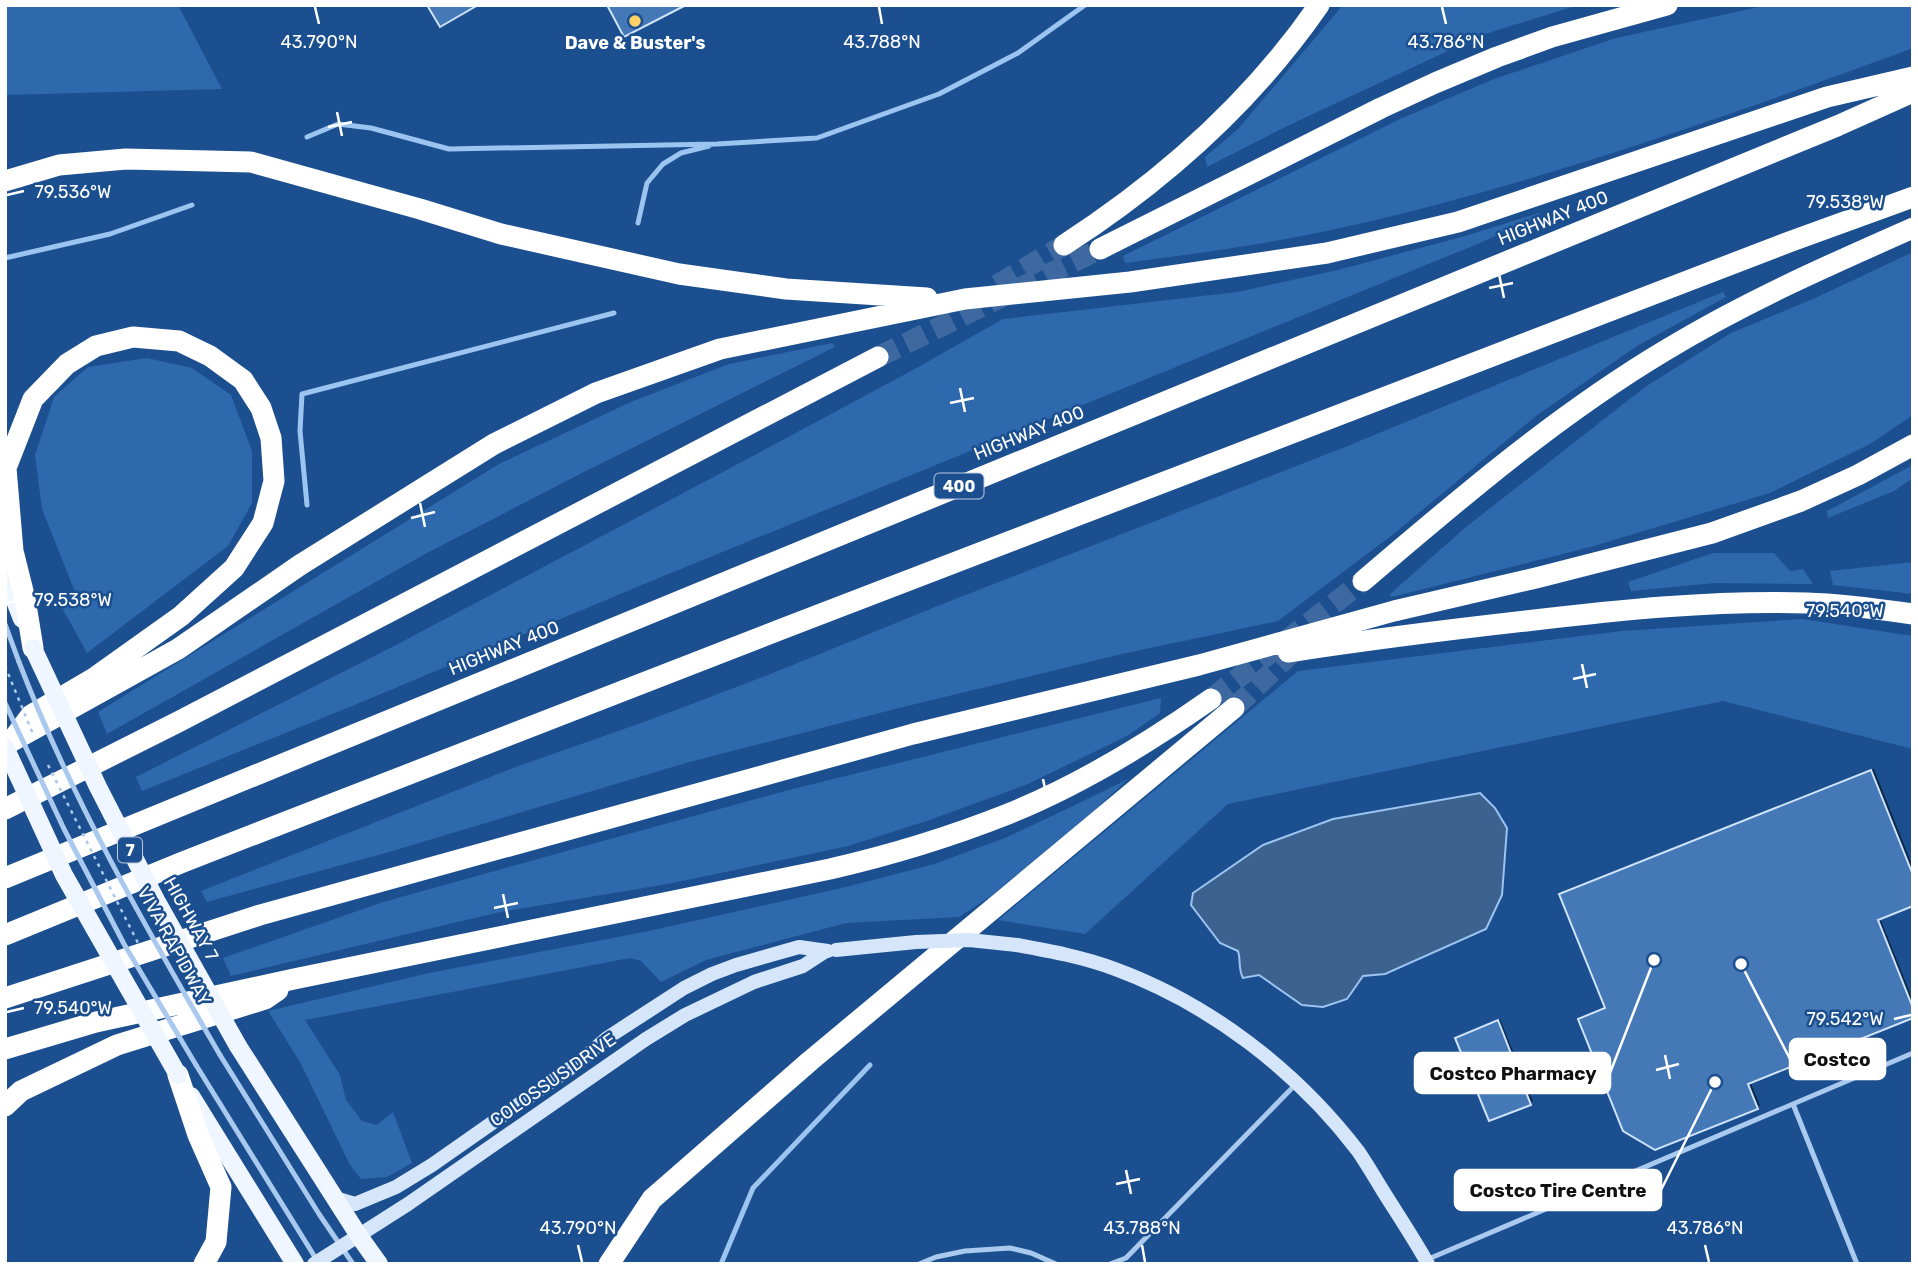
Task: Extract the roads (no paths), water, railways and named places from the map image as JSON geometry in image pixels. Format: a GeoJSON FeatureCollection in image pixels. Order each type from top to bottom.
{"type":"FeatureCollection","features":[{"type":"Feature","properties":{"kind":"highway"},"geometry":{"type":"LineString","coordinates":[[1064,245],[1126,203],[1184,156],[1270,70],[1319,5]]}},
{"type":"Feature","properties":{"kind":"highway"},"geometry":{"type":"LineString","coordinates":[[1100,249],[1435,83],[1552,37],[1667,5]]}},
{"type":"Feature","properties":{"kind":"highway"},"geometry":{"type":"LineString","coordinates":[[7,745],[178,649],[300,565],[494,444],[596,393],[720,349],[965,299],[1130,282],[1340,250],[1458,222],[1827,97],[1913,77]]}},
{"type":"Feature","properties":{"kind":"highway","name":"HIGHWAY 400"},"geometry":{"type":"LineString","coordinates":[[5,878],[1838,126],[1913,92]]}},
{"type":"Feature","properties":{"kind":"highway"},"geometry":{"type":"LineString","coordinates":[[5,181],[60,165],[126,159],[251,162],[501,234],[679,274],[745,285],[798,290],[965,299]]}},
{"type":"Feature","properties":{"kind":"highway"},"geometry":{"type":"LineString","coordinates":[[5,935],[183,862],[800,622],[1789,242],[1913,197]]}},
{"type":"Feature","properties":{"kind":"highway"},"geometry":{"type":"LineString","coordinates":[[1363,582],[1534,440],[1663,351],[1768,293],[1913,228]]}},
{"type":"Feature","properties":{"kind":"highway"},"geometry":{"type":"LineString","coordinates":[[7,745],[31,715],[94,678],[181,616],[233,568],[263,523],[274,481],[271,438],[261,408],[243,380],[210,356],[179,341],[132,337],[96,346],[67,364],[33,399],[6,468],[13,551],[25,599],[26,655]]}},
{"type":"Feature","properties":{"kind":"highway"},"geometry":{"type":"LineString","coordinates":[[5,808],[191,716],[878,357]]}},
{"type":"Feature","properties":{"kind":"highway"},"geometry":{"type":"LineString","coordinates":[[5,998],[260,915],[913,734],[1712,533],[1801,501],[1858,475],[1913,445]]}},
{"type":"Feature","properties":{"kind":"highway"},"geometry":{"type":"LineString","coordinates":[[1199,664],[1438,631],[1665,607],[1809,603],[1867,607],[1913,614]]}},
{"type":"Feature","properties":{"kind":"highway"},"geometry":{"type":"LineString","coordinates":[[5,1049],[96,1022],[890,855],[950,836],[1070,785],[1170,728],[1211,699]]}},
{"type":"Feature","properties":{"kind":"highway"},"geometry":{"type":"LineString","coordinates":[[609,1264],[652,1199],[821,1052],[1234,708]]}},
{"type":"Feature","properties":{"kind":"highway"},"geometry":{"type":"LineString","coordinates":[[5,1106],[21,1091],[117,1045],[265,999],[294,979]]}},
{"type":"Feature","properties":{"kind":"highway"},"geometry":{"type":"LineString","coordinates":[[187,1070],[198,1135],[221,1187],[216,1242],[204,1264]]}},
{"type":"Feature","properties":{"kind":"main road","name":"HIGHWAY 7"},"geometry":{"type":"LineString","coordinates":[[5,575],[26,655],[145,879],[238,1046],[379,1264]]}},
{"type":"Feature","properties":{"kind":"main road"},"geometry":{"type":"LineString","coordinates":[[7,745],[64,875],[187,1070],[296,1264]]}},
{"type":"Feature","properties":{"kind":"street","name":"COLOSSUS DRIVE"},"geometry":{"type":"LineString","coordinates":[[335,1198],[355,1204],[396,1187],[432,1165],[579,1062],[607,1038],[684,988],[712,974],[799,947],[832,951],[969,940],[1065,954],[1114,969],[1173,994],[1261,1052],[1297,1082],[1359,1153],[1427,1262]]}},
{"type":"Feature","properties":{"kind":"street","name":"COLOSSUS DRIVE"},"geometry":{"type":"LineString","coordinates":[[317,1263],[675,1021],[754,982],[803,966],[832,951]]}},
{"type":"Feature","properties":{"kind":"lane","name":"VIVA RAPIDWAY"},"geometry":{"type":"LineString","coordinates":[[5,624],[26,655],[33,699],[76,793],[124,887],[220,1055],[352,1264]]}},
{"type":"Feature","properties":{"kind":"lane"},"geometry":{"type":"LineString","coordinates":[[5,703],[64,829],[187,1070],[317,1263]]}},
{"type":"Feature","properties":{"kind":"lane"},"geometry":{"type":"LineString","coordinates":[[1427,1262],[1913,1053]]}},
{"type":"Feature","properties":{"kind":"lane"},"geometry":{"type":"LineString","coordinates":[[1110,1264],[1126,1258],[1297,1082]]}},
{"type":"Feature","properties":{"kind":"lane"},"geometry":{"type":"LineString","coordinates":[[1793,1104],[1857,1264]]}},
{"type":"Feature","properties":{"kind":"lane"},"geometry":{"type":"LineString","coordinates":[[919,1264],[936,1257],[965,1251],[1010,1248],[1031,1253],[1056,1264]]}},
{"type":"Feature","properties":{"kind":"waterway"},"geometry":{"type":"LineString","coordinates":[[307,137],[338,124],[371,128],[449,149],[717,144],[817,138],[939,94],[1018,53],[1085,5]]}},
{"type":"Feature","properties":{"kind":"waterway"},"geometry":{"type":"LineString","coordinates":[[638,223],[647,183],[663,164],[681,153],[709,146]]}},
{"type":"Feature","properties":{"kind":"waterway"},"geometry":{"type":"LineString","coordinates":[[5,258],[110,234],[192,205]]}},
{"type":"Feature","properties":{"kind":"waterway"},"geometry":{"type":"LineString","coordinates":[[307,505],[300,431],[302,394],[614,313]]}},
{"type":"Feature","properties":{"kind":"waterway"},"geometry":{"type":"LineString","coordinates":[[721,1264],[753,1188],[870,1065]]}},
{"type":"Feature","properties":{"kind":"tunnel"},"geometry":{"type":"LineString","coordinates":[[997,285],[1064,245]]}},
{"type":"Feature","properties":{"kind":"tunnel"},"geometry":{"type":"LineString","coordinates":[[878,357],[1100,249]]}},
{"type":"Feature","properties":{"kind":"tunnel"},"geometry":{"type":"LineString","coordinates":[[1211,699],[1363,581]]}},
{"type":"Feature","properties":{"kind":"tunnel"},"geometry":{"type":"LineString","coordinates":[[1234,708],[1302,643]]}},
{"type":"Feature","properties":{"kind":"place","name":"Dave & Buster's"},"geometry":{"type":"Point","coordinates":[635,21]}},
{"type":"Feature","properties":{"kind":"place","name":"Costco Pharmacy"},"geometry":{"type":"Point","coordinates":[1654,960]}},
{"type":"Feature","properties":{"kind":"place","name":"Costco"},"geometry":{"type":"Point","coordinates":[1741,964]}},
{"type":"Feature","properties":{"kind":"place","name":"Costco Tire Centre"},"geometry":{"type":"Point","coordinates":[1715,1082]}}]}
